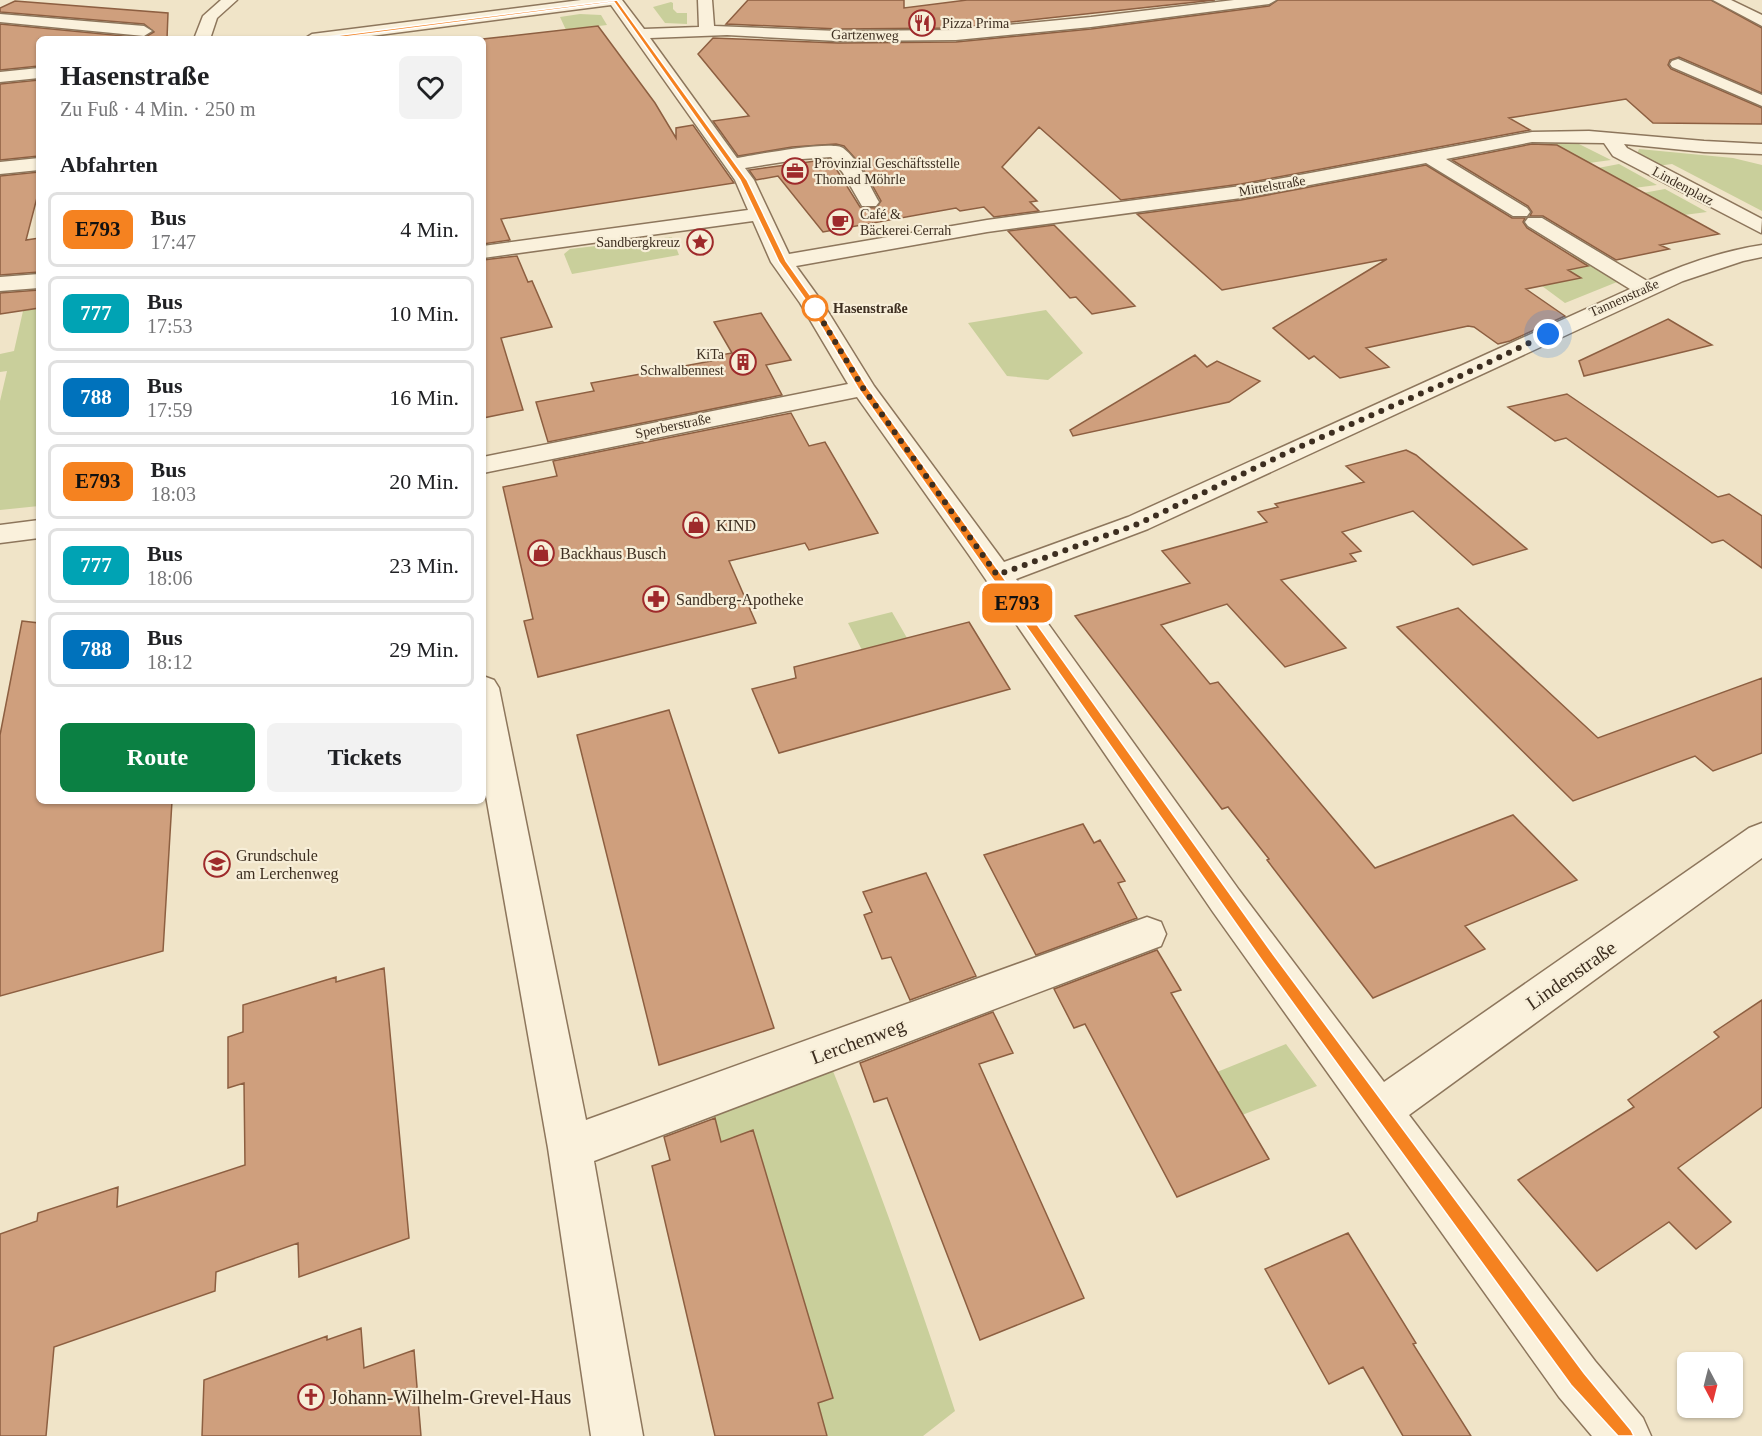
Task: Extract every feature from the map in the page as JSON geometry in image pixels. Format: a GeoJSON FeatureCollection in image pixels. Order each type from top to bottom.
{"type":"FeatureCollection","features":[{"type":"Feature","properties":{"kind":"street"},"geometry":{"type":"LineString","coordinates":[[203,36],[210,16],[230,0]]}},
{"type":"Feature","properties":{"kind":"street"},"geometry":{"type":"LineString","coordinates":[[335,36],[615,0],[744,180],[782,262],[811,302],[863,388],[1226,901],[1577,1379],[1625,1436]]}},
{"type":"Feature","properties":{"kind":"street"},"geometry":{"type":"LineString","coordinates":[[705,0],[707,31]]}},
{"type":"Feature","properties":{"kind":"street","name":"Gartzenweg"},"geometry":{"type":"LineString","coordinates":[[639,34],[707,31],[838,36],[956,35],[1091,22],[1269,0]]}},
{"type":"Feature","properties":{"kind":"street"},"geometry":{"type":"LineString","coordinates":[[1720,0],[1762,21]]}},
{"type":"Feature","properties":{"kind":"street"},"geometry":{"type":"LineString","coordinates":[[3,25],[23,21],[51,8]]}},
{"type":"Feature","properties":{"kind":"street"},"geometry":{"type":"LineString","coordinates":[[23,21],[144,31]]}},
{"type":"Feature","properties":{"kind":"street"},"geometry":{"type":"LineString","coordinates":[[1678,64],[1762,101]]}},
{"type":"Feature","properties":{"kind":"street"},"geometry":{"type":"LineString","coordinates":[[0,77],[36,72]]}},
{"type":"Feature","properties":{"kind":"street","name":"Mittelstraße"},"geometry":{"type":"LineString","coordinates":[[782,262],[987,225],[1241,192],[1532,137],[1561,135],[1761,150]]}},
{"type":"Feature","properties":{"kind":"street","name":"Lindenplatz"},"geometry":{"type":"LineString","coordinates":[[1610,138],[1620,152],[1761,239]]}},
{"type":"Feature","properties":{"kind":"street"},"geometry":{"type":"LineString","coordinates":[[732,164],[802,153],[836,151],[852,171],[869,201]]}},
{"type":"Feature","properties":{"kind":"street"},"geometry":{"type":"LineString","coordinates":[[1430,157],[1646,288]]}},
{"type":"Feature","properties":{"kind":"street"},"geometry":{"type":"LineString","coordinates":[[0,168],[36,164]]}},
{"type":"Feature","properties":{"kind":"street"},"geometry":{"type":"LineString","coordinates":[[486,252],[760,214]]}},
{"type":"Feature","properties":{"kind":"street","name":"Tannenstraße"},"geometry":{"type":"LineString","coordinates":[[997,575],[1138,524],[1297,448],[1454,379],[1646,288],[1761,239]]}},
{"type":"Feature","properties":{"kind":"street"},"geometry":{"type":"LineString","coordinates":[[0,284],[36,281]]}},
{"type":"Feature","properties":{"kind":"street","name":"Sperberstraße"},"geometry":{"type":"LineString","coordinates":[[486,464],[863,388]]}},
{"type":"Feature","properties":{"kind":"street"},"geometry":{"type":"LineString","coordinates":[[0,534],[36,529]]}},
{"type":"Feature","properties":{"kind":"street"},"geometry":{"type":"LineString","coordinates":[[486,704],[570,1148],[617,1436]]}},
{"type":"Feature","properties":{"kind":"street","name":"Lindenstraße"},"geometry":{"type":"LineString","coordinates":[[1379,1111],[1762,838]]}},
{"type":"Feature","properties":{"kind":"street","name":"Lerchenweg"},"geometry":{"type":"LineString","coordinates":[[570,1148],[1147,933]]}},
{"type":"Feature","properties":{"kind":"green space"},"geometry":{"type":"Polygon","coordinates":[[[671,2],[677,13],[687,13],[687,24],[665,23],[653,7],[671,2]]]}},
{"type":"Feature","properties":{"kind":"green space"},"geometry":{"type":"Polygon","coordinates":[[[580,14],[601,15],[607,25],[566,30],[560,17],[580,14]]]}},
{"type":"Feature","properties":{"kind":"green space"},"geometry":{"type":"Polygon","coordinates":[[[1555,142],[1579,144],[1611,160],[1589,163],[1575,155],[1540,160],[1519,149],[1555,142]]]}},
{"type":"Feature","properties":{"kind":"green space"},"geometry":{"type":"Polygon","coordinates":[[[1639,149],[1733,158],[1762,165],[1762,211],[1672,164],[1657,166],[1637,154],[1639,149]]]}},
{"type":"Feature","properties":{"kind":"green space"},"geometry":{"type":"Polygon","coordinates":[[[1619,164],[1657,185],[1634,188],[1598,168],[1619,164]]]}},
{"type":"Feature","properties":{"kind":"green space"},"geometry":{"type":"Polygon","coordinates":[[[1665,189],[1707,212],[1684,215],[1643,193],[1665,189]]]}},
{"type":"Feature","properties":{"kind":"green space"},"geometry":{"type":"Polygon","coordinates":[[[672,237],[679,255],[572,274],[564,254],[570,249],[672,237]]]}},
{"type":"Feature","properties":{"kind":"green space"},"geometry":{"type":"Polygon","coordinates":[[[1579,254],[1622,280],[1565,303],[1542,286],[1580,278],[1551,259],[1579,254]]]}},
{"type":"Feature","properties":{"kind":"green space"},"geometry":{"type":"Polygon","coordinates":[[[36,309],[36,506],[0,510],[0,401],[7,371],[0,372],[0,354],[14,351],[23,311],[36,309]]]}},
{"type":"Feature","properties":{"kind":"green space"},"geometry":{"type":"Polygon","coordinates":[[[1046,310],[1083,353],[1048,380],[1007,376],[968,323],[1046,310]]]}},
{"type":"Feature","properties":{"kind":"green space"},"geometry":{"type":"Polygon","coordinates":[[[892,612],[907,638],[862,650],[848,623],[892,612]]]}},
{"type":"Feature","properties":{"kind":"green space"},"geometry":{"type":"Polygon","coordinates":[[[1286,1044],[1317,1086],[1242,1115],[1217,1072],[1286,1044]]]}},
{"type":"Feature","properties":{"kind":"green space"},"geometry":{"type":"Polygon","coordinates":[[[831,1066],[896,1238],[955,1411],[923,1436],[827,1436],[818,1403],[832,1398],[752,1131],[721,1142],[710,1107],[831,1066]]]}},
{"type":"Feature","properties":{"kind":"building"},"geometry":{"type":"Polygon","coordinates":[[[748,0],[904,0],[904,8],[967,0],[1215,0],[956,28],[838,29],[726,24],[748,0]]]}},
{"type":"Feature","properties":{"kind":"building"},"geometry":{"type":"Polygon","coordinates":[[[1278,0],[1711,0],[1762,28],[1762,93],[1679,57],[1670,60],[1668,65],[1671,69],[1762,108],[1762,124],[1653,123],[1626,99],[1509,118],[1530,130],[1241,184],[1121,200],[1039,127],[1002,167],[1037,201],[1030,202],[1039,211],[994,217],[984,207],[960,211],[956,208],[823,232],[778,176],[756,180],[749,170],[830,159],[860,207],[876,208],[881,201],[861,165],[844,146],[836,144],[792,147],[738,156],[713,121],[749,116],[698,54],[713,38],[838,43],[956,42],[1091,29],[1269,6],[1278,0]]]}},
{"type":"Feature","properties":{"kind":"building"},"geometry":{"type":"Polygon","coordinates":[[[15,1],[168,13],[167,36],[147,36],[154,32],[144,24],[0,12],[0,8],[15,1]]]}},
{"type":"Feature","properties":{"kind":"building"},"geometry":{"type":"Polygon","coordinates":[[[0,24],[123,36],[36,36],[36,66],[0,70],[0,24]]]}},
{"type":"Feature","properties":{"kind":"building"},"geometry":{"type":"Polygon","coordinates":[[[598,26],[655,103],[676,138],[676,128],[693,125],[734,183],[501,219],[510,240],[486,244],[486,39],[598,26]]]}},
{"type":"Feature","properties":{"kind":"building"},"geometry":{"type":"Polygon","coordinates":[[[36,80],[36,156],[0,160],[0,84],[36,80]]]}},
{"type":"Feature","properties":{"kind":"building"},"geometry":{"type":"Polygon","coordinates":[[[1532,144],[1557,145],[1719,234],[1660,245],[1669,249],[1616,260],[1543,216],[1530,216],[1532,212],[1528,206],[1452,160],[1532,144]]]}},
{"type":"Feature","properties":{"kind":"building"},"geometry":{"type":"Polygon","coordinates":[[[1426,165],[1512,218],[1525,218],[1523,222],[1527,228],[1588,266],[1568,270],[1581,278],[1526,289],[1565,316],[1510,341],[1498,344],[1474,327],[1468,326],[1366,348],[1389,367],[1340,378],[1314,356],[1309,359],[1273,328],[1387,259],[1222,290],[1137,214],[1241,200],[1426,165]]]}},
{"type":"Feature","properties":{"kind":"building"},"geometry":{"type":"Polygon","coordinates":[[[36,172],[36,202],[26,240],[36,238],[36,272],[0,275],[0,176],[36,172]]]}},
{"type":"Feature","properties":{"kind":"building"},"geometry":{"type":"Polygon","coordinates":[[[1054,225],[1135,306],[1092,314],[1076,297],[1070,298],[1008,231],[1054,225]]]}},
{"type":"Feature","properties":{"kind":"building"},"geometry":{"type":"Polygon","coordinates":[[[517,256],[528,282],[532,281],[552,327],[501,338],[523,410],[486,417],[486,260],[517,256]]]}},
{"type":"Feature","properties":{"kind":"building"},"geometry":{"type":"Polygon","coordinates":[[[36,290],[36,308],[0,314],[0,293],[36,290]]]}},
{"type":"Feature","properties":{"kind":"building"},"geometry":{"type":"Polygon","coordinates":[[[761,313],[791,360],[766,365],[782,395],[548,442],[536,402],[594,391],[591,383],[717,360],[715,356],[732,353],[714,322],[761,313]]]}},
{"type":"Feature","properties":{"kind":"building"},"geometry":{"type":"Polygon","coordinates":[[[1668,319],[1712,345],[1584,376],[1579,361],[1668,319]]]}},
{"type":"Feature","properties":{"kind":"building"},"geometry":{"type":"Polygon","coordinates":[[[1195,355],[1207,367],[1217,361],[1260,381],[1229,402],[1073,436],[1070,430],[1195,355]]]}},
{"type":"Feature","properties":{"kind":"building"},"geometry":{"type":"Polygon","coordinates":[[[1567,394],[1718,497],[1729,494],[1762,516],[1762,568],[1723,540],[1712,543],[1566,438],[1555,441],[1508,407],[1567,394]]]}},
{"type":"Feature","properties":{"kind":"building"},"geometry":{"type":"Polygon","coordinates":[[[791,413],[809,446],[825,442],[878,533],[809,550],[805,543],[729,561],[756,623],[538,677],[524,621],[533,619],[503,487],[557,476],[553,461],[791,413]]]}},
{"type":"Feature","properties":{"kind":"building"},"geometry":{"type":"Polygon","coordinates":[[[1406,450],[1416,455],[1527,549],[1473,565],[1413,511],[1342,532],[1361,551],[1350,554],[1356,561],[1281,580],[1346,648],[1285,667],[1227,604],[1161,625],[1210,684],[1218,682],[1375,868],[1513,815],[1577,880],[1465,926],[1485,949],[1373,998],[1267,860],[1269,859],[1228,807],[1222,809],[1075,616],[1190,583],[1162,551],[1267,522],[1258,512],[1278,507],[1275,504],[1364,482],[1346,466],[1406,450]]]}},
{"type":"Feature","properties":{"kind":"building"},"geometry":{"type":"Polygon","coordinates":[[[1458,608],[1598,738],[1762,678],[1762,753],[1713,771],[1695,756],[1573,801],[1397,627],[1458,608]]]}},
{"type":"Feature","properties":{"kind":"building"},"geometry":{"type":"Polygon","coordinates":[[[22,621],[36,623],[36,804],[172,804],[163,951],[0,996],[0,735],[22,621]]]}},
{"type":"Feature","properties":{"kind":"building"},"geometry":{"type":"Polygon","coordinates":[[[969,622],[1010,689],[779,753],[752,689],[796,678],[794,667],[969,622]]]}},
{"type":"Feature","properties":{"kind":"building"},"geometry":{"type":"Polygon","coordinates":[[[669,710],[774,1028],[659,1065],[577,735],[669,710]]]}},
{"type":"Feature","properties":{"kind":"building"},"geometry":{"type":"Polygon","coordinates":[[[1083,824],[1094,843],[1100,840],[1125,881],[1118,883],[1137,918],[1036,955],[984,855],[1083,824]]]}},
{"type":"Feature","properties":{"kind":"building"},"geometry":{"type":"Polygon","coordinates":[[[926,873],[976,976],[910,1000],[891,957],[882,959],[864,915],[872,912],[863,892],[926,873]]]}},
{"type":"Feature","properties":{"kind":"building"},"geometry":{"type":"Polygon","coordinates":[[[1157,950],[1181,990],[1171,993],[1269,1159],[1177,1197],[1085,1024],[1074,1028],[1054,989],[1157,950]]]}},
{"type":"Feature","properties":{"kind":"building"},"geometry":{"type":"Polygon","coordinates":[[[384,968],[409,1238],[299,1277],[298,1243],[216,1272],[215,1291],[54,1347],[46,1436],[0,1436],[0,1234],[37,1221],[38,1213],[118,1187],[117,1207],[245,1165],[244,1083],[228,1088],[228,1037],[243,1032],[243,1005],[336,977],[336,982],[384,968]]]}},
{"type":"Feature","properties":{"kind":"building"},"geometry":{"type":"Polygon","coordinates":[[[1762,1000],[1762,1107],[1678,1168],[1731,1222],[1696,1249],[1669,1222],[1597,1271],[1518,1180],[1634,1107],[1628,1100],[1719,1037],[1714,1032],[1762,1000]]]}},
{"type":"Feature","properties":{"kind":"building"},"geometry":{"type":"Polygon","coordinates":[[[993,1012],[1013,1053],[979,1064],[1084,1298],[980,1340],[887,1098],[874,1102],[860,1063],[993,1012]]]}},
{"type":"Feature","properties":{"kind":"building"},"geometry":{"type":"Polygon","coordinates":[[[715,1118],[721,1142],[753,1130],[833,1398],[818,1403],[827,1436],[715,1436],[652,1166],[670,1160],[664,1137],[715,1118]]]}},
{"type":"Feature","properties":{"kind":"building"},"geometry":{"type":"Polygon","coordinates":[[[1348,1233],[1416,1343],[1413,1344],[1471,1436],[1403,1436],[1363,1367],[1329,1384],[1265,1269],[1348,1233]]]}},
{"type":"Feature","properties":{"kind":"building","name":"Johann-Wilhelm-Grevel-Haus"},"geometry":{"type":"Polygon","coordinates":[[[361,1328],[364,1368],[414,1350],[421,1436],[202,1436],[204,1380],[327,1336],[327,1340],[361,1328]]]}},
{"type":"Feature","properties":{"kind":"bus line","name":"E793"},"geometry":{"type":"LineString","coordinates":[[338,36],[615,0],[744,180],[782,262],[811,302],[863,388],[979,548],[1226,901],[1577,1379],[1625,1436]]}},
{"type":"Feature","properties":{"kind":"place","name":"Pizza Prima"},"geometry":{"type":"Point","coordinates":[922,23]}},
{"type":"Feature","properties":{"kind":"place","name":"Provinzial Geschäftsstelle Thomad Möhrle"},"geometry":{"type":"Point","coordinates":[795,171]}},
{"type":"Feature","properties":{"kind":"place","name":"Café & Bäckerei Cerrah"},"geometry":{"type":"Point","coordinates":[840,222]}},
{"type":"Feature","properties":{"kind":"place","name":"Sandbergkreuz"},"geometry":{"type":"Point","coordinates":[700,242]}},
{"type":"Feature","properties":{"kind":"place","name":"Hasenstraße"},"geometry":{"type":"Point","coordinates":[815,308]}},
{"type":"Feature","properties":{"kind":"place","name":"KiTa Schwalbennest"},"geometry":{"type":"Point","coordinates":[743,362]}},
{"type":"Feature","properties":{"kind":"place","name":"KIND"},"geometry":{"type":"Point","coordinates":[696,525]}},
{"type":"Feature","properties":{"kind":"place","name":"Backhaus Busch"},"geometry":{"type":"Point","coordinates":[541,553]}},
{"type":"Feature","properties":{"kind":"place","name":"Sandberg-Apotheke"},"geometry":{"type":"Point","coordinates":[656,599]}},
{"type":"Feature","properties":{"kind":"place","name":"Grundschule am Lerchenweg"},"geometry":{"type":"Point","coordinates":[217,864]}},
{"type":"Feature","properties":{"kind":"place","name":"Johann-Wilhelm-Grevel-Haus"},"geometry":{"type":"Point","coordinates":[311,1397]}},
{"type":"Feature","properties":{"kind":"route"},"geometry":{"type":"LineString","coordinates":[[815,308],[811,302],[863,388],[997,575],[1138,524],[1297,448],[1454,379],[1548,334]]}}]}
